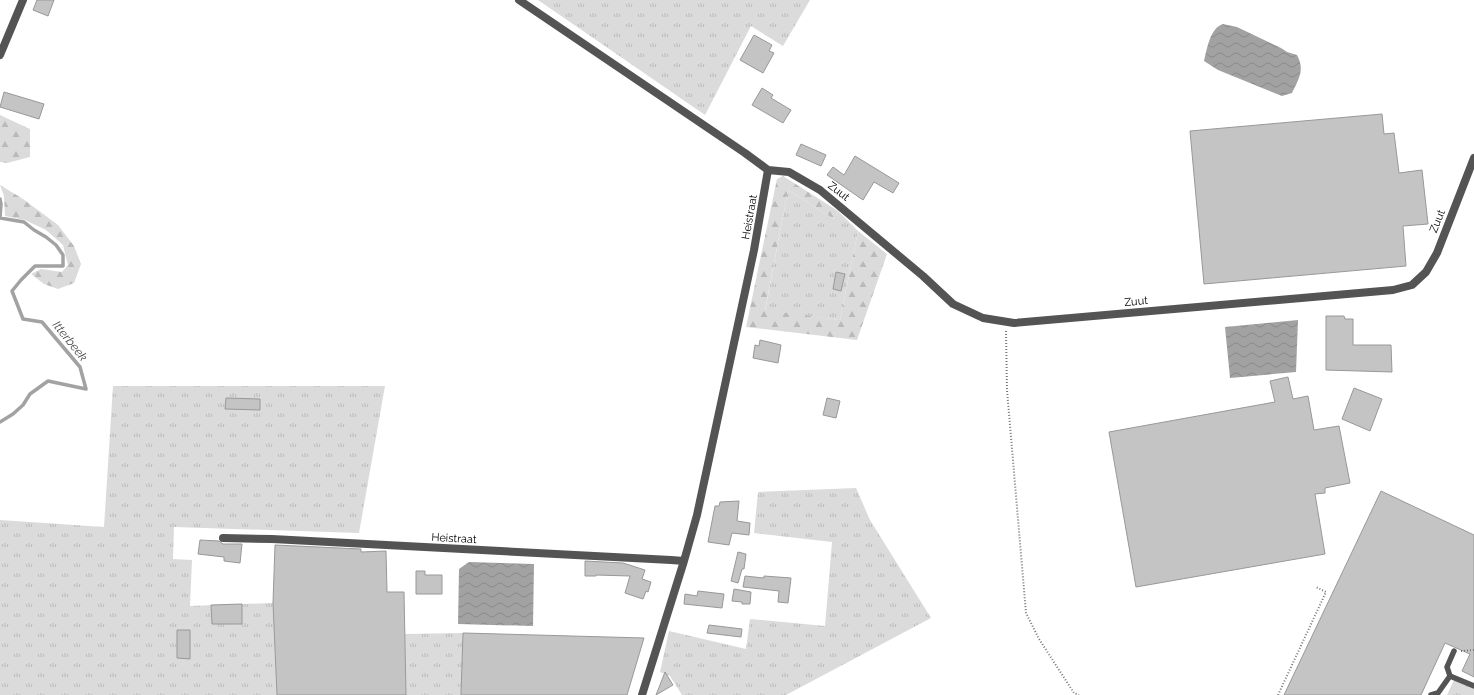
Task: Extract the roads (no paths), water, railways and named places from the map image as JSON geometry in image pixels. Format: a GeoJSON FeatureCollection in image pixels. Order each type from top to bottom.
{"type":"FeatureCollection","features":[{"type":"Feature","properties":{"kind":"street"},"geometry":{"type":"LineString","coordinates":[[0,55],[23,0]]}},
{"type":"Feature","properties":{"kind":"street"},"geometry":{"type":"LineString","coordinates":[[519,0],[768,170]]}},
{"type":"Feature","properties":{"kind":"street","name":"Zuut"},"geometry":{"type":"LineString","coordinates":[[768,170],[789,172],[820,190],[894,250],[953,304],[983,318],[1014,323],[1393,290],[1412,285],[1426,272],[1437,253],[1474,158]]}},
{"type":"Feature","properties":{"kind":"street","name":"Heistraat"},"geometry":{"type":"LineString","coordinates":[[642,695],[684,561],[697,514],[751,265],[768,170]]}},
{"type":"Feature","properties":{"kind":"street","name":"Heistraat"},"geometry":{"type":"LineString","coordinates":[[223,538],[272,539],[684,561]]}},
{"type":"Feature","properties":{"kind":"lane"},"geometry":{"type":"LineString","coordinates":[[1454,651],[1447,667],[1450,676],[1474,686]]}},
{"type":"Feature","properties":{"kind":"lane"},"geometry":{"type":"LineString","coordinates":[[1431,695],[1438,693],[1450,676]]}},
{"type":"Feature","properties":{"kind":"water"},"geometry":{"type":"Polygon","coordinates":[[[1223,24],[1237,27],[1287,52],[1297,55],[1301,65],[1301,70],[1292,93],[1282,96],[1218,70],[1204,61],[1212,34],[1219,26],[1223,24]]]}},
{"type":"Feature","properties":{"kind":"water"},"geometry":{"type":"Polygon","coordinates":[[[1298,320],[1296,372],[1230,378],[1225,327],[1298,320]]]}},
{"type":"Feature","properties":{"kind":"water"},"geometry":{"type":"Polygon","coordinates":[[[469,562],[534,564],[533,626],[458,624],[459,569],[469,562]]]}},
{"type":"Feature","properties":{"kind":"waterway","name":"Itterbeek"},"geometry":{"type":"LineString","coordinates":[[0,199],[0,218],[24,222],[56,245],[63,255],[63,266],[35,266],[12,291],[23,319],[42,322],[80,367],[86,389],[48,381],[30,394],[23,405],[13,414],[0,422]]}}]}
